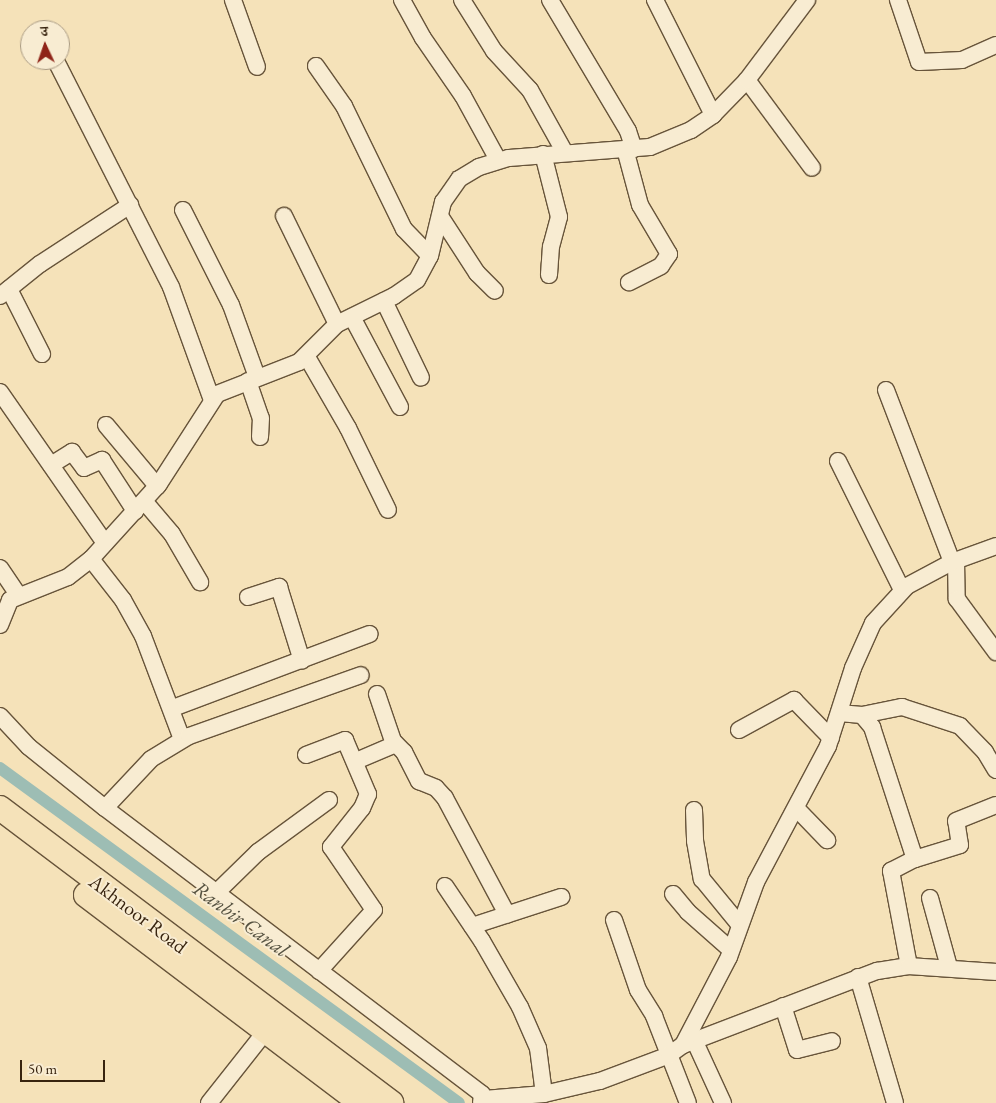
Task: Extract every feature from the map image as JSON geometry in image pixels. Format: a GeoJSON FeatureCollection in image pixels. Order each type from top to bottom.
{"type":"FeatureCollection","features":[{"type":"Feature","properties":{"kind":"highway","name":"Akhnoor Road"},"geometry":{"type":"LineString","coordinates":[[0,808],[270,1025]]}},
{"type":"Feature","properties":{"kind":"highway"},"geometry":{"type":"LineString","coordinates":[[0,829],[270,1025],[391,1103]]}},
{"type":"Feature","properties":{"kind":"highway"},"geometry":{"type":"LineString","coordinates":[[270,1025],[360,1102]]}},
{"type":"Feature","properties":{"kind":"street"},"geometry":{"type":"LineString","coordinates":[[233,0],[257,67]]}},
{"type":"Feature","properties":{"kind":"street"},"geometry":{"type":"LineString","coordinates":[[402,0],[423,38],[463,96],[498,160]]}},
{"type":"Feature","properties":{"kind":"street"},"geometry":{"type":"LineString","coordinates":[[462,0],[494,51],[530,90],[565,154]]}},
{"type":"Feature","properties":{"kind":"street"},"geometry":{"type":"LineString","coordinates":[[550,0],[628,131],[629,149],[640,205],[669,254],[660,266],[629,282]]}},
{"type":"Feature","properties":{"kind":"street"},"geometry":{"type":"LineString","coordinates":[[655,0],[713,115]]}},
{"type":"Feature","properties":{"kind":"street"},"geometry":{"type":"LineString","coordinates":[[898,0],[919,62],[962,60],[996,45]]}},
{"type":"Feature","properties":{"kind":"street"},"geometry":{"type":"LineString","coordinates":[[0,625],[5,606],[18,595],[68,577],[91,558],[157,486],[212,400],[227,388],[306,357],[337,324],[384,302],[417,280],[430,256],[448,190],[459,180],[498,160],[543,154],[650,147],[683,133],[713,115],[747,80],[801,3]]}},
{"type":"Feature","properties":{"kind":"street"},"geometry":{"type":"LineString","coordinates":[[316,66],[344,106],[404,229],[430,256]]}},
{"type":"Feature","properties":{"kind":"street"},"geometry":{"type":"LineString","coordinates":[[61,70],[172,287],[212,400]]}},
{"type":"Feature","properties":{"kind":"street"},"geometry":{"type":"LineString","coordinates":[[747,80],[812,168]]}},
{"type":"Feature","properties":{"kind":"street"},"geometry":{"type":"LineString","coordinates":[[543,154],[558,206],[559,223],[550,246],[548,275]]}},
{"type":"Feature","properties":{"kind":"street"},"geometry":{"type":"LineString","coordinates":[[42,354],[4,292],[40,264],[130,205]]}},
{"type":"Feature","properties":{"kind":"street"},"geometry":{"type":"LineString","coordinates":[[183,210],[231,304],[261,418],[260,438]]}},
{"type":"Feature","properties":{"kind":"street"},"geometry":{"type":"LineString","coordinates":[[284,216],[337,324]]}},
{"type":"Feature","properties":{"kind":"street"},"geometry":{"type":"LineString","coordinates":[[440,216],[477,273],[495,291]]}},
{"type":"Feature","properties":{"kind":"street"},"geometry":{"type":"LineString","coordinates":[[384,302],[421,378]]}},
{"type":"Feature","properties":{"kind":"street"},"geometry":{"type":"LineString","coordinates":[[352,317],[400,407]]}},
{"type":"Feature","properties":{"kind":"street"},"geometry":{"type":"LineString","coordinates":[[306,357],[348,428],[388,510]]}},
{"type":"Feature","properties":{"kind":"street"},"geometry":{"type":"LineString","coordinates":[[886,390],[954,561],[958,599],[996,652]]}},
{"type":"Feature","properties":{"kind":"street"},"geometry":{"type":"LineString","coordinates":[[0,392],[105,543]]}},
{"type":"Feature","properties":{"kind":"street"},"geometry":{"type":"LineString","coordinates":[[106,425],[157,486]]}},
{"type":"Feature","properties":{"kind":"street"},"geometry":{"type":"LineString","coordinates":[[51,465],[72,452],[84,468],[102,460],[139,506],[172,534],[200,582]]}},
{"type":"Feature","properties":{"kind":"street"},"geometry":{"type":"LineString","coordinates":[[838,461],[902,590]]}},
{"type":"Feature","properties":{"kind":"street"},"geometry":{"type":"LineString","coordinates":[[689,1044],[731,950],[756,882],[831,738],[853,668],[873,623],[902,590],[954,561],[996,546]]}},
{"type":"Feature","properties":{"kind":"street"},"geometry":{"type":"LineString","coordinates":[[91,558],[122,600],[143,636],[172,708],[182,739]]}},
{"type":"Feature","properties":{"kind":"street"},"geometry":{"type":"LineString","coordinates":[[0,568],[18,595]]}},
{"type":"Feature","properties":{"kind":"street"},"geometry":{"type":"LineString","coordinates":[[248,596],[275,585],[280,588],[302,661]]}},
{"type":"Feature","properties":{"kind":"street"},"geometry":{"type":"LineString","coordinates":[[172,708],[370,634]]}},
{"type":"Feature","properties":{"kind":"street"},"geometry":{"type":"LineString","coordinates":[[105,808],[151,759],[182,739],[361,675]]}},
{"type":"Feature","properties":{"kind":"street"},"geometry":{"type":"LineString","coordinates":[[377,694],[396,744],[404,752],[419,781],[436,788],[445,798],[507,914]]}},
{"type":"Feature","properties":{"kind":"street"},"geometry":{"type":"LineString","coordinates":[[739,730],[794,700],[831,738]]}},
{"type":"Feature","properties":{"kind":"street"},"geometry":{"type":"LineString","coordinates":[[839,714],[862,715],[902,707],[960,726],[985,752],[996,770]]}},
{"type":"Feature","properties":{"kind":"street"},"geometry":{"type":"LineString","coordinates":[[862,715],[872,727],[915,859]]}},
{"type":"Feature","properties":{"kind":"street"},"geometry":{"type":"LineString","coordinates":[[0,716],[29,748],[216,893],[482,1094],[484,1101],[544,1094],[600,1081],[858,977],[909,966],[949,967],[996,972]]}},
{"type":"Feature","properties":{"kind":"street"},"geometry":{"type":"LineString","coordinates":[[306,754],[343,740],[356,761],[367,789],[367,798],[331,844],[331,850],[374,910],[319,971]]}},
{"type":"Feature","properties":{"kind":"street"},"geometry":{"type":"LineString","coordinates":[[356,761],[396,744]]}},
{"type":"Feature","properties":{"kind":"street"},"geometry":{"type":"LineString","coordinates":[[216,893],[258,852],[329,800]]}},
{"type":"Feature","properties":{"kind":"street"},"geometry":{"type":"LineString","coordinates":[[909,966],[891,871],[915,859],[960,845],[956,821],[996,805]]}},
{"type":"Feature","properties":{"kind":"street"},"geometry":{"type":"LineString","coordinates":[[796,808],[827,840]]}},
{"type":"Feature","properties":{"kind":"street"},"geometry":{"type":"LineString","coordinates":[[694,810],[694,841],[702,879],[739,924]]}},
{"type":"Feature","properties":{"kind":"street"},"geometry":{"type":"LineString","coordinates":[[445,886],[472,926],[520,1007],[538,1048],[544,1094]]}},
{"type":"Feature","properties":{"kind":"street"},"geometry":{"type":"LineString","coordinates":[[673,894],[688,912],[731,950]]}},
{"type":"Feature","properties":{"kind":"street"},"geometry":{"type":"LineString","coordinates":[[472,926],[561,897]]}},
{"type":"Feature","properties":{"kind":"street"},"geometry":{"type":"LineString","coordinates":[[930,898],[949,967]]}},
{"type":"Feature","properties":{"kind":"street"},"geometry":{"type":"LineString","coordinates":[[614,920],[638,990],[654,1016],[688,1103]]}},
{"type":"Feature","properties":{"kind":"street"},"geometry":{"type":"LineString","coordinates":[[858,977],[895,1103]]}},
{"type":"Feature","properties":{"kind":"street"},"geometry":{"type":"LineString","coordinates":[[783,1006],[797,1050],[832,1041]]}},
{"type":"Feature","properties":{"kind":"street"},"geometry":{"type":"LineString","coordinates":[[209,1103],[270,1025]]}},
{"type":"Feature","properties":{"kind":"street"},"geometry":{"type":"LineString","coordinates":[[689,1044],[723,1103]]}},
{"type":"Feature","properties":{"kind":"waterway","name":"Ranbir Canal"},"geometry":{"type":"LineString","coordinates":[[0,768],[459,1103]]}}]}
